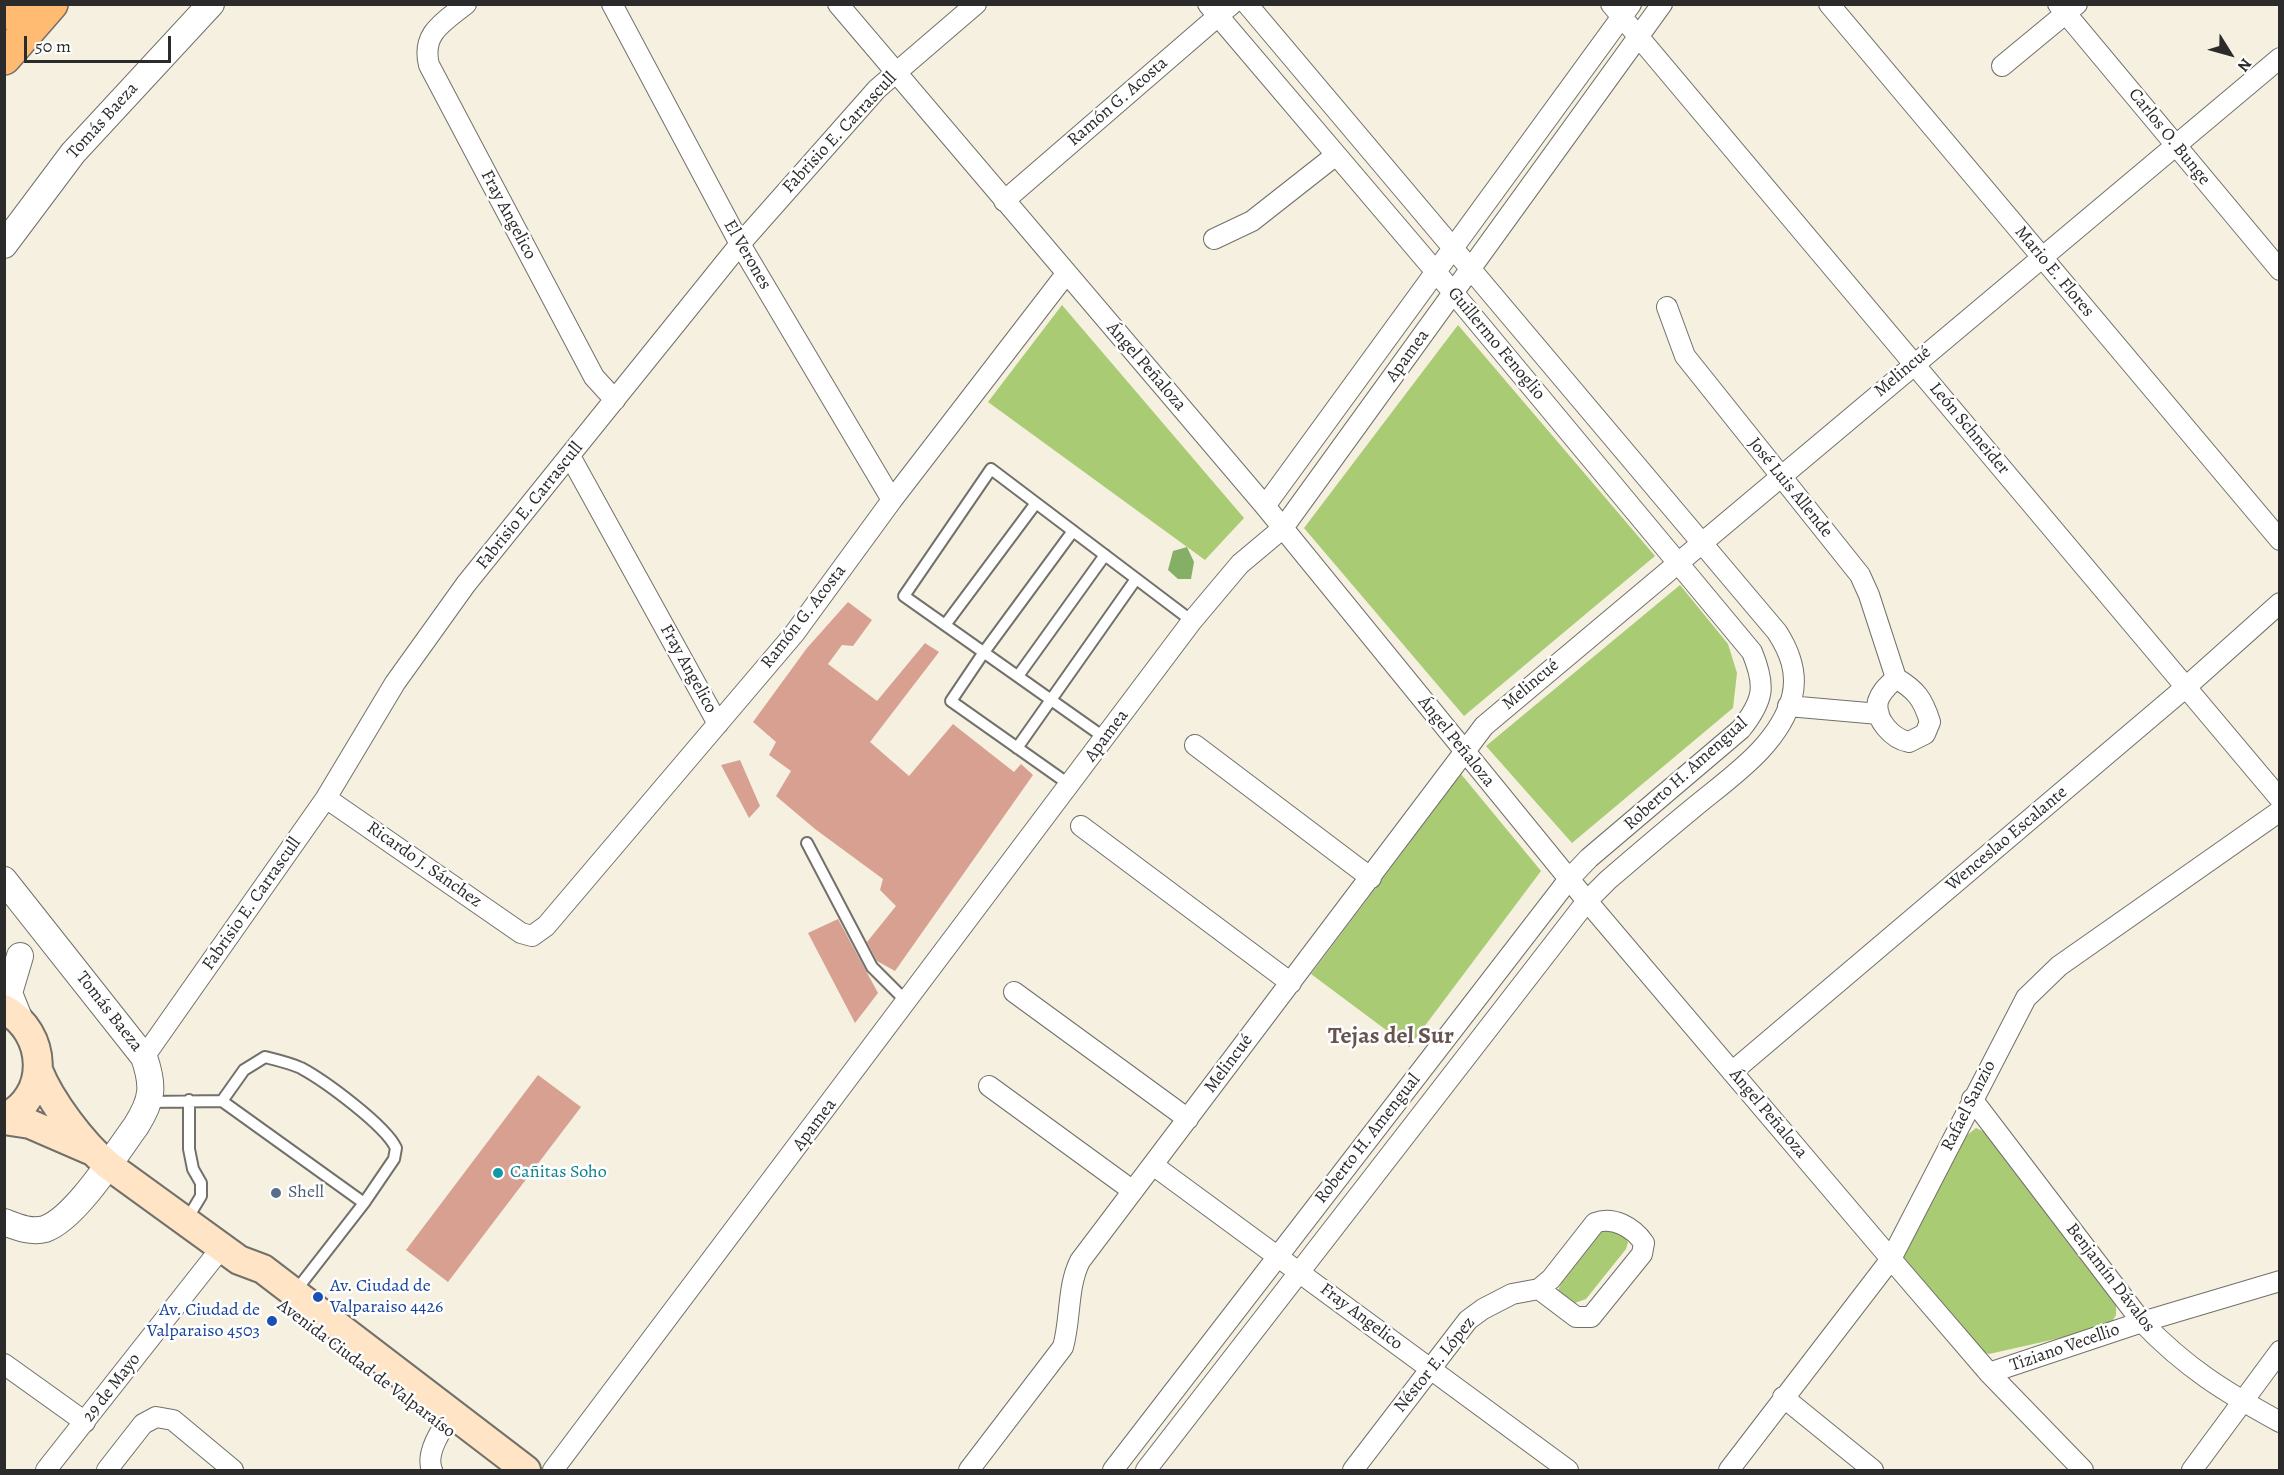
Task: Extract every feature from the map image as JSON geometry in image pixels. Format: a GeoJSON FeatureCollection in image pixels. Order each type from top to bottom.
{"type":"FeatureCollection","features":[{"type":"Feature","properties":{"kind":"highway"},"geometry":{"type":"LineString","coordinates":[[4,13],[12,4]]}},
{"type":"Feature","properties":{"kind":"highway"},"geometry":{"type":"LineString","coordinates":[[4,58],[51,4]]}},
{"type":"Feature","properties":{"kind":"main road"},"geometry":{"type":"LineString","coordinates":[[11,1014],[35,1041],[38,1070],[54,1102],[99,1157]]}},
{"type":"Feature","properties":{"kind":"main road"},"geometry":{"type":"LineString","coordinates":[[4,1119],[16,1111],[29,1097],[38,1070]]}},
{"type":"Feature","properties":{"kind":"main road"},"geometry":{"type":"LineString","coordinates":[[4,1119],[30,1124],[99,1157]]}},
{"type":"Feature","properties":{"kind":"main road","name":"Avenida Ciudad de Valparaíso"},"geometry":{"type":"LineString","coordinates":[[99,1157],[231,1254],[263,1269],[294,1293],[448,1421],[500,1470]]}},
{"type":"Feature","properties":{"kind":"main road","name":"Avenida Ciudad de Valparaíso"},"geometry":{"type":"LineString","coordinates":[[231,1254],[254,1283],[448,1421],[526,1470]]}},
{"type":"Feature","properties":{"kind":"street","name":"Tomás Baeza"},"geometry":{"type":"LineString","coordinates":[[4,245],[73,153],[211,4]]}},
{"type":"Feature","properties":{"kind":"street","name":"Fray Angelico"},"geometry":{"type":"LineString","coordinates":[[466,4],[440,25],[429,39],[425,50],[429,64],[594,377],[615,400]]}},
{"type":"Feature","properties":{"kind":"street","name":"El Verones"},"geometry":{"type":"LineString","coordinates":[[612,4],[740,244],[892,500]]}},
{"type":"Feature","properties":{"kind":"street","name":"Ángel Peñaloza"},"geometry":{"type":"LineString","coordinates":[[838,4],[1265,506],[1463,751],[1732,1072],[1989,1374],[2083,1470]]}},
{"type":"Feature","properties":{"kind":"street","name":"Fabrisio E. Carrascull"},"geometry":{"type":"LineString","coordinates":[[144,1057],[326,798],[394,683],[466,584],[740,244],[877,89],[976,4]]}},
{"type":"Feature","properties":{"kind":"street","name":"Guillermo Fenoglio"},"geometry":{"type":"LineString","coordinates":[[1247,4],[1778,632],[1789,650],[1794,675],[1790,701]]}},
{"type":"Feature","properties":{"kind":"street","name":"Apamea"},"geometry":{"type":"LineString","coordinates":[[553,1470],[908,1002],[1192,621],[1240,564],[1283,528],[1662,4]]}},
{"type":"Feature","properties":{"kind":"street","name":"Mario E. Flores"},"geometry":{"type":"LineString","coordinates":[[1829,4],[2280,540]]}},
{"type":"Feature","properties":{"kind":"street","name":"Guillermo Fenoglio"},"geometry":{"type":"LineString","coordinates":[[1219,8],[1336,154],[1752,652],[1762,675],[1761,694]]}},
{"type":"Feature","properties":{"kind":"street","name":"Ramón G. Acosta"},"geometry":{"type":"LineString","coordinates":[[1004,201],[1219,8]]}},
{"type":"Feature","properties":{"kind":"street"},"geometry":{"type":"LineString","coordinates":[[2002,66],[2067,8]]}},
{"type":"Feature","properties":{"kind":"street","name":"Carlos O. Bunge"},"geometry":{"type":"LineString","coordinates":[[2067,8],[2175,145],[2280,270]]}},
{"type":"Feature","properties":{"kind":"street","name":"Apamea"},"geometry":{"type":"LineString","coordinates":[[1265,506],[1454,247],[1621,9]]}},
{"type":"Feature","properties":{"kind":"street","name":"León Schneider"},"geometry":{"type":"LineString","coordinates":[[1621,9],[1638,37],[2280,799]]}},
{"type":"Feature","properties":{"kind":"street","name":"Melincué"},"geometry":{"type":"LineString","coordinates":[[969,1470],[1062,1347],[1068,1329],[1073,1276],[1080,1261],[1371,878],[1463,751],[1502,708],[2280,58]]}},
{"type":"Feature","properties":{"kind":"street"},"geometry":{"type":"LineString","coordinates":[[1214,239],[1252,221],[1336,154]]}},
{"type":"Feature","properties":{"kind":"street","name":"Ramón G. Acosta"},"geometry":{"type":"LineString","coordinates":[[520,933],[532,936],[546,926],[794,633],[892,500],[1066,274]]}},
{"type":"Feature","properties":{"kind":"street","name":"José Luis Allende"},"geometry":{"type":"LineString","coordinates":[[1667,307],[1685,356],[1860,575],[1869,595],[1896,678]]}},
{"type":"Feature","properties":{"kind":"street","name":"Fray Angelico"},"geometry":{"type":"LineString","coordinates":[[570,456],[718,723]]}},
{"type":"Feature","properties":{"kind":"street","name":"Wenceslao Escalante"},"geometry":{"type":"LineString","coordinates":[[1732,1072],[2186,687],[2280,603]]}},
{"type":"Feature","properties":{"kind":"street"},"geometry":{"type":"LineString","coordinates":[[1896,678],[1915,690],[1924,701],[1930,722],[1925,734],[1910,742],[1899,740],[1885,726],[1879,714],[1878,702],[1882,692],[1896,678]]}},
{"type":"Feature","properties":{"kind":"street","name":"Roberto H. Amengual"},"geometry":{"type":"LineString","coordinates":[[1113,1470],[1569,879],[1589,858],[1742,729],[1755,711],[1761,694]]}},
{"type":"Feature","properties":{"kind":"street"},"geometry":{"type":"LineString","coordinates":[[1790,701],[1879,714]]}},
{"type":"Feature","properties":{"kind":"street","name":"Roberto H. Amengual"},"geometry":{"type":"LineString","coordinates":[[1146,1470],[1587,901],[1608,880],[1759,752],[1775,731],[1790,701]]}},
{"type":"Feature","properties":{"kind":"street"},"geometry":{"type":"LineString","coordinates":[[1195,745],[1371,878]]}},
{"type":"Feature","properties":{"kind":"street","name":"Ricardo J. Sánchez"},"geometry":{"type":"LineString","coordinates":[[326,798],[520,933]]}},
{"type":"Feature","properties":{"kind":"street","name":"Rafael Sanzio"},"geometry":{"type":"LineString","coordinates":[[1729,1470],[1891,1259],[2026,998],[2059,966],[2280,811]]}},
{"type":"Feature","properties":{"kind":"street"},"geometry":{"type":"LineString","coordinates":[[1081,826],[1291,983]]}},
{"type":"Feature","properties":{"kind":"street","name":"Tomás Baeza"},"geometry":{"type":"LineString","coordinates":[[4,880],[144,1057],[151,1078],[152,1091],[149,1102],[136,1126],[99,1157],[66,1215],[43,1230],[30,1230],[4,1222]]}},
{"type":"Feature","properties":{"kind":"street"},"geometry":{"type":"LineString","coordinates":[[4,978],[20,956],[38,922]]}},
{"type":"Feature","properties":{"kind":"street"},"geometry":{"type":"LineString","coordinates":[[11,1014],[9,993],[20,956]]}},
{"type":"Feature","properties":{"kind":"street"},"geometry":{"type":"LineString","coordinates":[[1014,992],[1188,1119]]}},
{"type":"Feature","properties":{"kind":"street"},"geometry":{"type":"LineString","coordinates":[[989,1086],[1133,1191]]}},
{"type":"Feature","properties":{"kind":"street","name":"Benjamín Dávalos"},"geometry":{"type":"LineString","coordinates":[[1972,1099],[2142,1322],[2186,1365],[2280,1422]]}},
{"type":"Feature","properties":{"kind":"street","name":"Fray Angelico"},"geometry":{"type":"LineString","coordinates":[[1153,1165],[1568,1470]]}},
{"type":"Feature","properties":{"kind":"street"},"geometry":{"type":"LineString","coordinates":[[1605,1219],[1615,1221],[1638,1235],[1644,1243],[1642,1254],[1591,1317],[1576,1317],[1539,1289],[1551,1279],[1594,1223],[1605,1219]]}},
{"type":"Feature","properties":{"kind":"street","name":"29 de Mayo"},"geometry":{"type":"LineString","coordinates":[[46,1470],[231,1254]]}},
{"type":"Feature","properties":{"kind":"street","name":"Tiziano Vecellio"},"geometry":{"type":"LineString","coordinates":[[1989,1374],[2142,1322],[2280,1281]]}},
{"type":"Feature","properties":{"kind":"street","name":"Néstor E. López"},"geometry":{"type":"LineString","coordinates":[[1353,1470],[1468,1320],[1483,1309],[1512,1294],[1539,1289]]}},
{"type":"Feature","properties":{"kind":"street"},"geometry":{"type":"LineString","coordinates":[[2192,1470],[2280,1351]]}},
{"type":"Feature","properties":{"kind":"street"},"geometry":{"type":"LineString","coordinates":[[4,1364],[85,1422]]}},
{"type":"Feature","properties":{"kind":"street"},"geometry":{"type":"LineString","coordinates":[[1783,1397],[1874,1470]]}},
{"type":"Feature","properties":{"kind":"street"},"geometry":{"type":"LineString","coordinates":[[107,1470],[143,1424],[156,1417],[173,1420],[233,1470]]}},
{"type":"Feature","properties":{"kind":"street"},"geometry":{"type":"LineString","coordinates":[[432,1470],[432,1453],[448,1421]]}},
{"type":"Feature","properties":{"kind":"lane"},"geometry":{"type":"LineString","coordinates":[[1105,738],[904,596],[991,469],[1192,621]]}},
{"type":"Feature","properties":{"kind":"lane"},"geometry":{"type":"LineString","coordinates":[[945,625],[1036,503]]}},
{"type":"Feature","properties":{"kind":"lane"},"geometry":{"type":"LineString","coordinates":[[1070,785],[951,701],[1073,531]]}},
{"type":"Feature","properties":{"kind":"lane"},"geometry":{"type":"LineString","coordinates":[[1017,676],[1105,555]]}},
{"type":"Feature","properties":{"kind":"lane"},"geometry":{"type":"LineString","coordinates":[[1017,748],[1136,579]]}},
{"type":"Feature","properties":{"kind":"lane"},"geometry":{"type":"LineString","coordinates":[[807,843],[872,967],[908,1002]]}},
{"type":"Feature","properties":{"kind":"lane"},"geometry":{"type":"LineString","coordinates":[[222,1101],[244,1070],[265,1056],[300,1068],[391,1137],[396,1148],[394,1159],[364,1203],[294,1293]]}},
{"type":"Feature","properties":{"kind":"lane"},"geometry":{"type":"LineString","coordinates":[[186,1221],[201,1196],[201,1184],[193,1169],[189,1149],[189,1100]]}},
{"type":"Feature","properties":{"kind":"lane"},"geometry":{"type":"LineString","coordinates":[[149,1102],[222,1101],[364,1203]]}},
{"type":"Feature","properties":{"kind":"green space"},"geometry":{"type":"Polygon","coordinates":[[[1062,305],[1244,518],[1205,560],[988,402],[1062,305]]]}},
{"type":"Feature","properties":{"kind":"green space"},"geometry":{"type":"Polygon","coordinates":[[[1458,325],[1655,556],[1464,716],[1304,528],[1458,325]]]}},
{"type":"Feature","properties":{"kind":"green space"},"geometry":{"type":"Polygon","coordinates":[[[1187,547],[1194,562],[1191,579],[1178,579],[1168,570],[1173,551],[1187,547]]]}},
{"type":"Feature","properties":{"kind":"green space"},"geometry":{"type":"Polygon","coordinates":[[[1680,585],[1728,644],[1737,673],[1733,708],[1572,843],[1486,746],[1680,585]]]}},
{"type":"Feature","properties":{"kind":"green space"},"geometry":{"type":"Polygon","coordinates":[[[1461,774],[1541,871],[1409,1047],[1311,974],[1461,774]]]}},
{"type":"Feature","properties":{"kind":"green space"},"geometry":{"type":"Polygon","coordinates":[[[1976,1128],[1989,1134],[2116,1305],[2116,1315],[2109,1327],[1989,1354],[1978,1350],[1904,1262],[1904,1251],[1966,1136],[1976,1128]]]}},
{"type":"Feature","properties":{"kind":"green space"},"geometry":{"type":"Polygon","coordinates":[[[1607,1227],[1623,1235],[1628,1242],[1626,1249],[1586,1299],[1569,1305],[1558,1290],[1562,1281],[1598,1232],[1607,1227]]]}},
{"type":"Feature","properties":{"kind":"building"},"geometry":{"type":"Polygon","coordinates":[[[848,602],[872,620],[853,646],[842,645],[828,664],[877,701],[925,643],[939,652],[870,742],[909,776],[953,724],[1014,772],[1021,764],[1033,775],[895,971],[877,961],[867,942],[896,906],[880,890],[883,879],[815,829],[776,796],[791,771],[769,755],[776,742],[753,722],[807,648],[848,602]]]}},
{"type":"Feature","properties":{"kind":"building"},"geometry":{"type":"Polygon","coordinates":[[[740,760],[760,806],[749,818],[721,765],[740,760]]]}},
{"type":"Feature","properties":{"kind":"building"},"geometry":{"type":"Polygon","coordinates":[[[838,919],[878,993],[855,1023],[808,933],[838,919]]]}},
{"type":"Feature","properties":{"kind":"building","name":"Cañitas Soho"},"geometry":{"type":"Polygon","coordinates":[[[538,1075],[581,1107],[448,1282],[406,1250],[538,1075]]]}},
{"type":"Feature","properties":{"kind":"place","name":"Cañitas Soho"},"geometry":{"type":"Point","coordinates":[498,1173]}},
{"type":"Feature","properties":{"kind":"place","name":"Shell"},"geometry":{"type":"Point","coordinates":[276,1193]}},
{"type":"Feature","properties":{"kind":"place","name":"Av. Ciudad de Valparaiso 4426"},"geometry":{"type":"Point","coordinates":[318,1297]}},
{"type":"Feature","properties":{"kind":"place","name":"Av. Ciudad de Valparaiso 4503"},"geometry":{"type":"Point","coordinates":[272,1321]}},
{"type":"Feature","properties":{"kind":"district","name":"Tejas del Sur"},"geometry":{"type":"Point","coordinates":[1391,1037]}}]}
